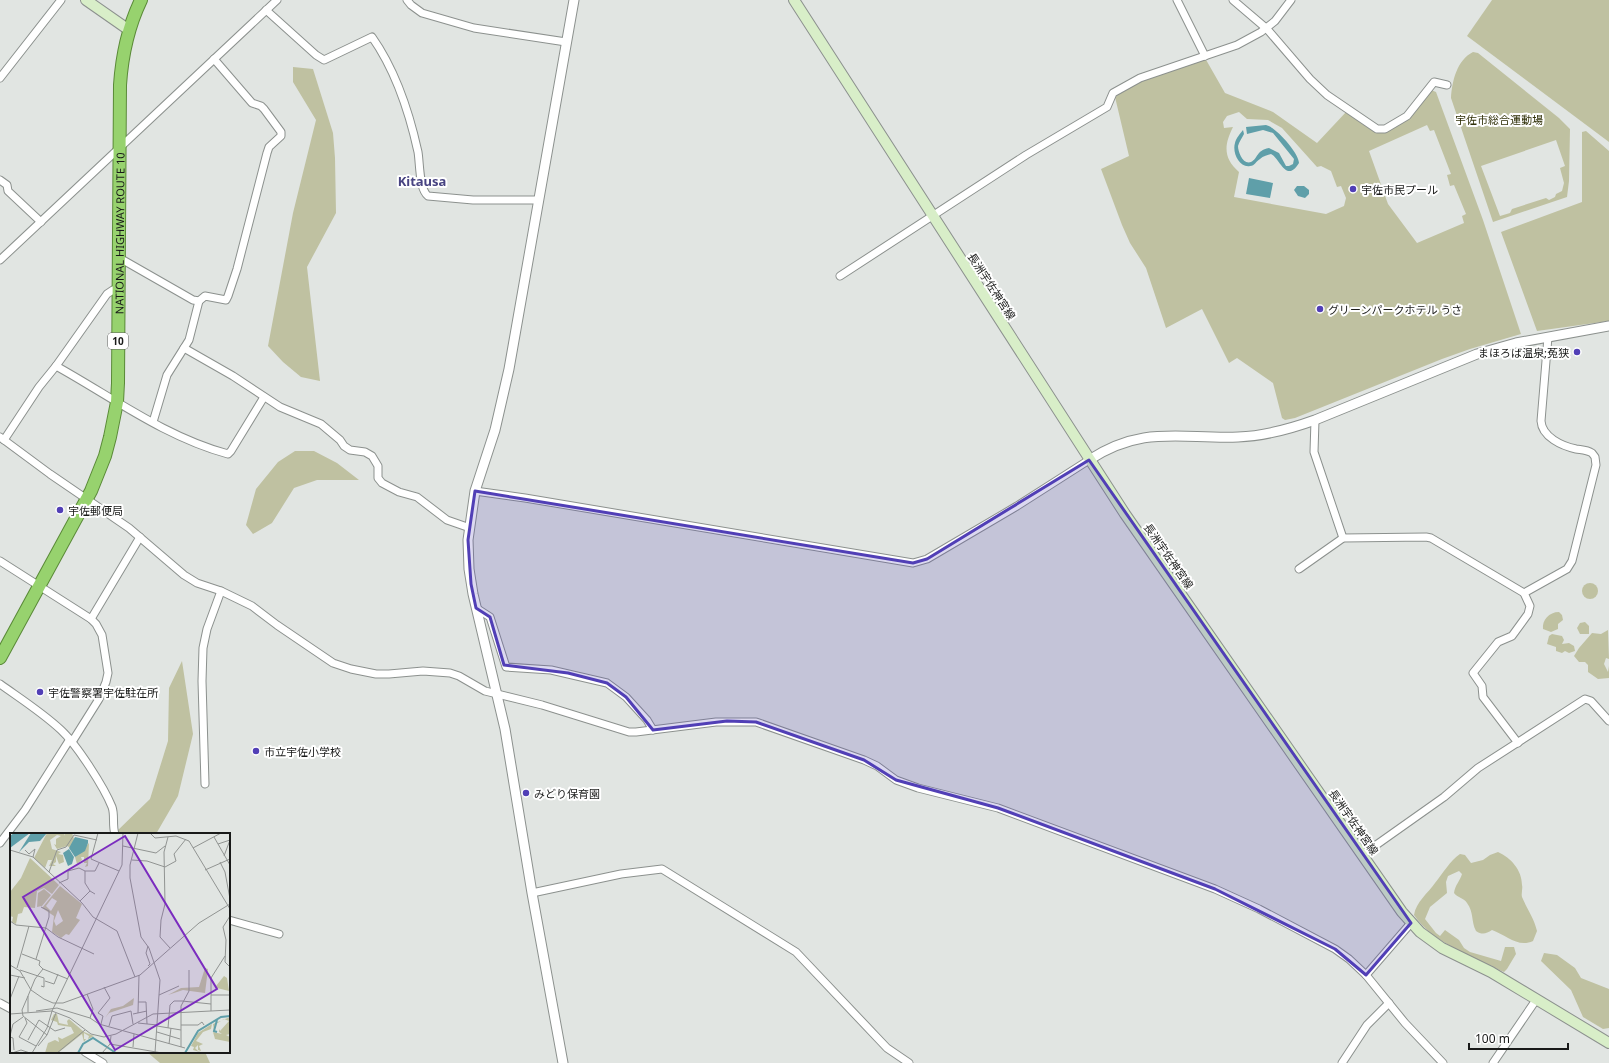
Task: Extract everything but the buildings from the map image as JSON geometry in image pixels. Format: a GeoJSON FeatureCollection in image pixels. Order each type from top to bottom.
{"type":"FeatureCollection","features":[{"type":"Feature","properties":{"kind":"highway","name":"NATIONAL HIGHWAY ROUTE 10"},"geometry":{"type":"LineString","coordinates":[[0,658],[87,499],[105,456],[114,424],[117,402],[121,73],[129,30],[140,0]]}},
{"type":"Feature","properties":{"kind":"main road"},"geometry":{"type":"LineString","coordinates":[[86,0],[129,30]]}},
{"type":"Feature","properties":{"kind":"main road","name":"長洲宇佐神宮線"},"geometry":{"type":"LineString","coordinates":[[794,0],[1089,460],[1362,855],[1411,923],[1447,951],[1491,972],[1609,1043]]}},
{"type":"Feature","properties":{"kind":"street"},"geometry":{"type":"LineString","coordinates":[[0,78],[61,0]]}},
{"type":"Feature","properties":{"kind":"street"},"geometry":{"type":"LineString","coordinates":[[0,260],[277,0]]}},
{"type":"Feature","properties":{"kind":"street"},"geometry":{"type":"LineString","coordinates":[[407,0],[422,13],[474,28],[566,42]]}},
{"type":"Feature","properties":{"kind":"street"},"geometry":{"type":"LineString","coordinates":[[563,1063],[532,893],[511,759],[498,695],[476,608],[469,569],[468,540],[475,491],[501,407],[521,303],[574,0]]}},
{"type":"Feature","properties":{"kind":"street"},"geometry":{"type":"LineString","coordinates":[[1177,0],[1205,56]]}},
{"type":"Feature","properties":{"kind":"street"},"geometry":{"type":"LineString","coordinates":[[1233,0],[1267,29],[1312,81],[1327,94],[1378,129],[1385,129],[1406,116],[1434,82],[1447,85]]}},
{"type":"Feature","properties":{"kind":"street"},"geometry":{"type":"LineString","coordinates":[[840,276],[1026,156],[1108,107],[1113,93],[1145,76],[1237,45],[1267,29],[1291,0]]}},
{"type":"Feature","properties":{"kind":"street"},"geometry":{"type":"LineString","coordinates":[[266,10],[316,55],[324,60],[372,37],[388,63],[403,97],[418,153],[423,191],[428,196],[473,200],[538,200]]}},
{"type":"Feature","properties":{"kind":"street"},"geometry":{"type":"LineString","coordinates":[[153,422],[167,375],[191,336],[198,301],[205,296],[226,300],[228,296],[237,269],[267,153],[269,147],[281,136],[281,132],[261,106],[252,103],[214,59]]}},
{"type":"Feature","properties":{"kind":"street"},"geometry":{"type":"LineString","coordinates":[[0,180],[7,185],[8,192],[41,222]]}},
{"type":"Feature","properties":{"kind":"street"},"geometry":{"type":"LineString","coordinates":[[119,260],[123,260],[193,300],[198,301]]}},
{"type":"Feature","properties":{"kind":"street"},"geometry":{"type":"LineString","coordinates":[[118,289],[107,294],[2,439],[140,537],[184,575],[197,583],[221,591],[252,606],[319,655],[342,667],[382,674],[423,671],[446,672],[459,676],[485,691],[542,704],[624,731],[636,732],[716,722],[756,722],[864,760],[877,766],[896,780],[918,788],[998,808],[1221,891],[1335,949],[1349,958],[1366,975],[1443,1063]]}},
{"type":"Feature","properties":{"kind":"street"},"geometry":{"type":"LineString","coordinates":[[475,491],[525,498],[913,563],[927,559],[1112,447],[1143,437],[1170,435],[1238,437],[1254,436],[1290,428],[1315,420],[1477,354],[1505,346],[1609,326]]}},
{"type":"Feature","properties":{"kind":"street"},"geometry":{"type":"LineString","coordinates":[[1524,593],[1567,569],[1572,561],[1596,465],[1595,457],[1592,453],[1562,444],[1545,433],[1542,428],[1541,421],[1548,337]]}},
{"type":"Feature","properties":{"kind":"street"},"geometry":{"type":"LineString","coordinates":[[184,348],[233,376],[280,408],[321,424],[350,450],[365,452],[372,456],[378,466],[378,478],[382,483],[399,492],[417,497],[454,524],[470,528]]}},
{"type":"Feature","properties":{"kind":"street"},"geometry":{"type":"LineString","coordinates":[[56,366],[153,422],[197,444],[228,454],[232,451],[264,398]]}},
{"type":"Feature","properties":{"kind":"street"},"geometry":{"type":"LineString","coordinates":[[1315,420],[1314,452],[1343,538]]}},
{"type":"Feature","properties":{"kind":"street"},"geometry":{"type":"LineString","coordinates":[[91,619],[140,537]]}},
{"type":"Feature","properties":{"kind":"street"},"geometry":{"type":"LineString","coordinates":[[1299,569],[1343,538],[1431,538],[1524,593],[1530,606],[1528,614],[1512,636],[1498,642],[1473,674],[1482,686],[1483,697],[1518,743]]}},
{"type":"Feature","properties":{"kind":"street"},"geometry":{"type":"LineString","coordinates":[[0,561],[91,619],[96,624],[102,635],[108,673],[99,698],[25,810],[0,843]]}},
{"type":"Feature","properties":{"kind":"street"},"geometry":{"type":"LineString","coordinates":[[205,784],[202,681],[203,648],[206,629],[221,591]]}},
{"type":"Feature","properties":{"kind":"street"},"geometry":{"type":"LineString","coordinates":[[476,608],[490,617],[506,667],[551,670],[607,683],[626,697],[647,720],[653,730]]}},
{"type":"Feature","properties":{"kind":"street"},"geometry":{"type":"LineString","coordinates":[[0,684],[37,710],[61,730],[71,741],[103,788],[112,807],[115,833]]}},
{"type":"Feature","properties":{"kind":"street"},"geometry":{"type":"LineString","coordinates":[[1362,855],[1444,797],[1478,768],[1585,699],[1591,701],[1609,721]]}},
{"type":"Feature","properties":{"kind":"street"},"geometry":{"type":"LineString","coordinates":[[532,893],[621,874],[662,869],[796,952],[886,1048],[908,1063]]}},
{"type":"Feature","properties":{"kind":"street"},"geometry":{"type":"LineString","coordinates":[[230,920],[279,934]]}},
{"type":"Feature","properties":{"kind":"street"},"geometry":{"type":"LineString","coordinates":[[1366,975],[1411,923]]}},
{"type":"Feature","properties":{"kind":"street"},"geometry":{"type":"LineString","coordinates":[[1493,1063],[1536,1000]]}},
{"type":"Feature","properties":{"kind":"street"},"geometry":{"type":"LineString","coordinates":[[0,1003],[10,1008]]}},
{"type":"Feature","properties":{"kind":"street"},"geometry":{"type":"LineString","coordinates":[[1342,1063],[1371,1020],[1389,1003]]}},
{"type":"Feature","properties":{"kind":"street"},"geometry":{"type":"LineString","coordinates":[[87,1053],[104,1063]]}},
{"type":"Feature","properties":{"kind":"highlighted area"},"geometry":{"type":"Polygon","coordinates":[[[1089,460],[1411,923],[1366,975],[1335,949],[1215,889],[998,808],[896,780],[864,760],[756,722],[727,721],[653,730],[626,697],[607,683],[568,673],[504,665],[490,617],[476,608],[471,584],[468,540],[475,491],[913,563],[927,559],[1089,460]]]}},
{"type":"Feature","properties":{"kind":"green space","name":"宇佐市総合運動場"},"geometry":{"type":"Polygon","coordinates":[[[1492,0],[1609,0],[1609,142],[1467,36],[1492,0]]]}},
{"type":"Feature","properties":{"kind":"green space","name":"宇佐市総合運動場"},"geometry":{"type":"Polygon","coordinates":[[[1473,52],[1478,53],[1559,118],[1570,129],[1569,181],[1567,197],[1493,222],[1451,98],[1456,72],[1463,60],[1473,52]],[[1556,140],[1481,166],[1500,216],[1510,213],[1512,209],[1546,198],[1549,200],[1555,197],[1556,194],[1562,191],[1564,183],[1560,168],[1565,166],[1556,140]]]}},
{"type":"Feature","properties":{"kind":"green space","name":"宇佐市総合運動場"},"geometry":{"type":"Polygon","coordinates":[[[1205,58],[1225,93],[1273,112],[1317,143],[1347,111],[1360,123],[1370,129],[1375,131],[1386,131],[1431,90],[1436,92],[1483,220],[1521,334],[1442,359],[1295,418],[1285,420],[1282,418],[1273,383],[1237,358],[1229,363],[1202,309],[1166,328],[1146,268],[1130,243],[1101,169],[1129,156],[1115,97],[1128,85],[1205,58]],[[1239,112],[1227,116],[1223,122],[1224,128],[1233,127],[1228,140],[1227,151],[1230,162],[1239,172],[1234,197],[1326,214],[1344,206],[1346,198],[1341,186],[1337,187],[1331,171],[1321,166],[1317,167],[1282,128],[1268,120],[1247,119],[1239,112]],[[1427,125],[1369,151],[1388,204],[1417,243],[1464,223],[1462,216],[1466,214],[1454,185],[1450,186],[1447,175],[1451,174],[1434,130],[1430,131],[1427,125]]]}},
{"type":"Feature","properties":{"kind":"green space"},"geometry":{"type":"Polygon","coordinates":[[[293,67],[313,69],[333,133],[336,213],[307,267],[320,381],[301,377],[283,362],[268,346],[293,213],[316,120],[293,82],[293,67]]]}},
{"type":"Feature","properties":{"kind":"green space"},"geometry":{"type":"Polygon","coordinates":[[[1586,131],[1609,151],[1609,321],[1537,331],[1501,232],[1582,202],[1582,132],[1586,131]]]}},
{"type":"Feature","properties":{"kind":"green space"},"geometry":{"type":"Polygon","coordinates":[[[295,451],[314,451],[337,463],[359,480],[317,480],[294,488],[272,523],[253,534],[246,525],[256,489],[278,462],[295,451]]]}},
{"type":"Feature","properties":{"kind":"green space"},"geometry":{"type":"Polygon","coordinates":[[[1587,583],[1593,583],[1598,588],[1596,597],[1593,599],[1587,599],[1582,594],[1582,588],[1587,583]]]}},
{"type":"Feature","properties":{"kind":"green space"},"geometry":{"type":"Polygon","coordinates":[[[1559,612],[1562,615],[1563,620],[1558,624],[1558,629],[1551,632],[1543,629],[1547,617],[1552,613],[1559,612]]]}},
{"type":"Feature","properties":{"kind":"green space"},"geometry":{"type":"Polygon","coordinates":[[[1585,622],[1589,626],[1589,634],[1580,634],[1577,628],[1580,623],[1585,622]]]}},
{"type":"Feature","properties":{"kind":"green space"},"geometry":{"type":"Polygon","coordinates":[[[1608,630],[1609,659],[1606,658],[1604,664],[1608,672],[1609,666],[1609,678],[1598,679],[1588,672],[1588,665],[1585,662],[1579,662],[1574,656],[1592,633],[1601,634],[1608,630]]]}},
{"type":"Feature","properties":{"kind":"green space"},"geometry":{"type":"Polygon","coordinates":[[[1552,634],[1562,636],[1564,640],[1562,644],[1569,643],[1574,646],[1575,651],[1569,653],[1565,651],[1562,653],[1556,651],[1556,647],[1547,644],[1549,636],[1552,634]]]}},
{"type":"Feature","properties":{"kind":"green space"},"geometry":{"type":"Polygon","coordinates":[[[182,661],[193,734],[178,796],[157,833],[115,833],[150,799],[168,741],[169,688],[182,661]]]}},
{"type":"Feature","properties":{"kind":"green space"},"geometry":{"type":"Polygon","coordinates":[[[1498,852],[1515,865],[1520,874],[1522,880],[1522,897],[1537,931],[1533,941],[1522,943],[1512,940],[1492,930],[1484,934],[1476,931],[1469,906],[1466,901],[1454,893],[1462,874],[1459,871],[1448,876],[1446,882],[1447,893],[1430,907],[1425,919],[1440,936],[1445,930],[1459,940],[1464,948],[1470,952],[1501,961],[1505,947],[1514,947],[1516,954],[1504,972],[1447,944],[1429,932],[1414,915],[1417,906],[1423,898],[1450,864],[1460,854],[1465,855],[1471,863],[1483,860],[1498,852]]]}},
{"type":"Feature","properties":{"kind":"green space"},"geometry":{"type":"Polygon","coordinates":[[[1544,953],[1557,955],[1575,968],[1581,978],[1609,989],[1609,1028],[1603,1029],[1583,1017],[1571,990],[1541,961],[1544,953]]]}},
{"type":"Feature","properties":{"kind":"green space"},"geometry":{"type":"Polygon","coordinates":[[[148,1053],[205,1053],[210,1063],[160,1063],[148,1053]]]}},
{"type":"Feature","properties":{"kind":"water"},"geometry":{"type":"Polygon","coordinates":[[[1266,125],[1281,135],[1295,153],[1299,163],[1294,169],[1290,171],[1287,170],[1271,154],[1263,157],[1252,166],[1243,165],[1237,159],[1234,147],[1237,138],[1243,130],[1244,134],[1238,146],[1243,160],[1246,162],[1251,162],[1261,151],[1269,148],[1279,153],[1286,166],[1293,164],[1294,159],[1273,133],[1263,130],[1247,134],[1246,127],[1266,125]]]}},
{"type":"Feature","properties":{"kind":"water"},"geometry":{"type":"Polygon","coordinates":[[[1249,178],[1273,183],[1270,198],[1246,194],[1249,178]]]}},
{"type":"Feature","properties":{"kind":"water"},"geometry":{"type":"Polygon","coordinates":[[[1297,186],[1304,186],[1309,190],[1309,194],[1305,198],[1298,196],[1294,190],[1297,186]]]}},
{"type":"Feature","properties":{"kind":"place","name":"宇佐市民プール"},"geometry":{"type":"Point","coordinates":[1353,189]}},
{"type":"Feature","properties":{"kind":"place","name":"グリーンパークホテル うさ"},"geometry":{"type":"Point","coordinates":[1320,309]}},
{"type":"Feature","properties":{"kind":"place","name":"まほろば温泉;菟狭"},"geometry":{"type":"Point","coordinates":[1577,352]}},
{"type":"Feature","properties":{"kind":"place","name":"宇佐郵便局"},"geometry":{"type":"Point","coordinates":[60,510]}},
{"type":"Feature","properties":{"kind":"place","name":"宇佐警察署宇佐駐在所"},"geometry":{"type":"Point","coordinates":[40,692]}},
{"type":"Feature","properties":{"kind":"place","name":"市立宇佐小学校"},"geometry":{"type":"Point","coordinates":[256,751]}},
{"type":"Feature","properties":{"kind":"place","name":"みどり保育園"},"geometry":{"type":"Point","coordinates":[526,793]}},
{"type":"Feature","properties":{"kind":"district","name":"Kitausa"},"geometry":{"type":"Point","coordinates":[422,181]}}]}
